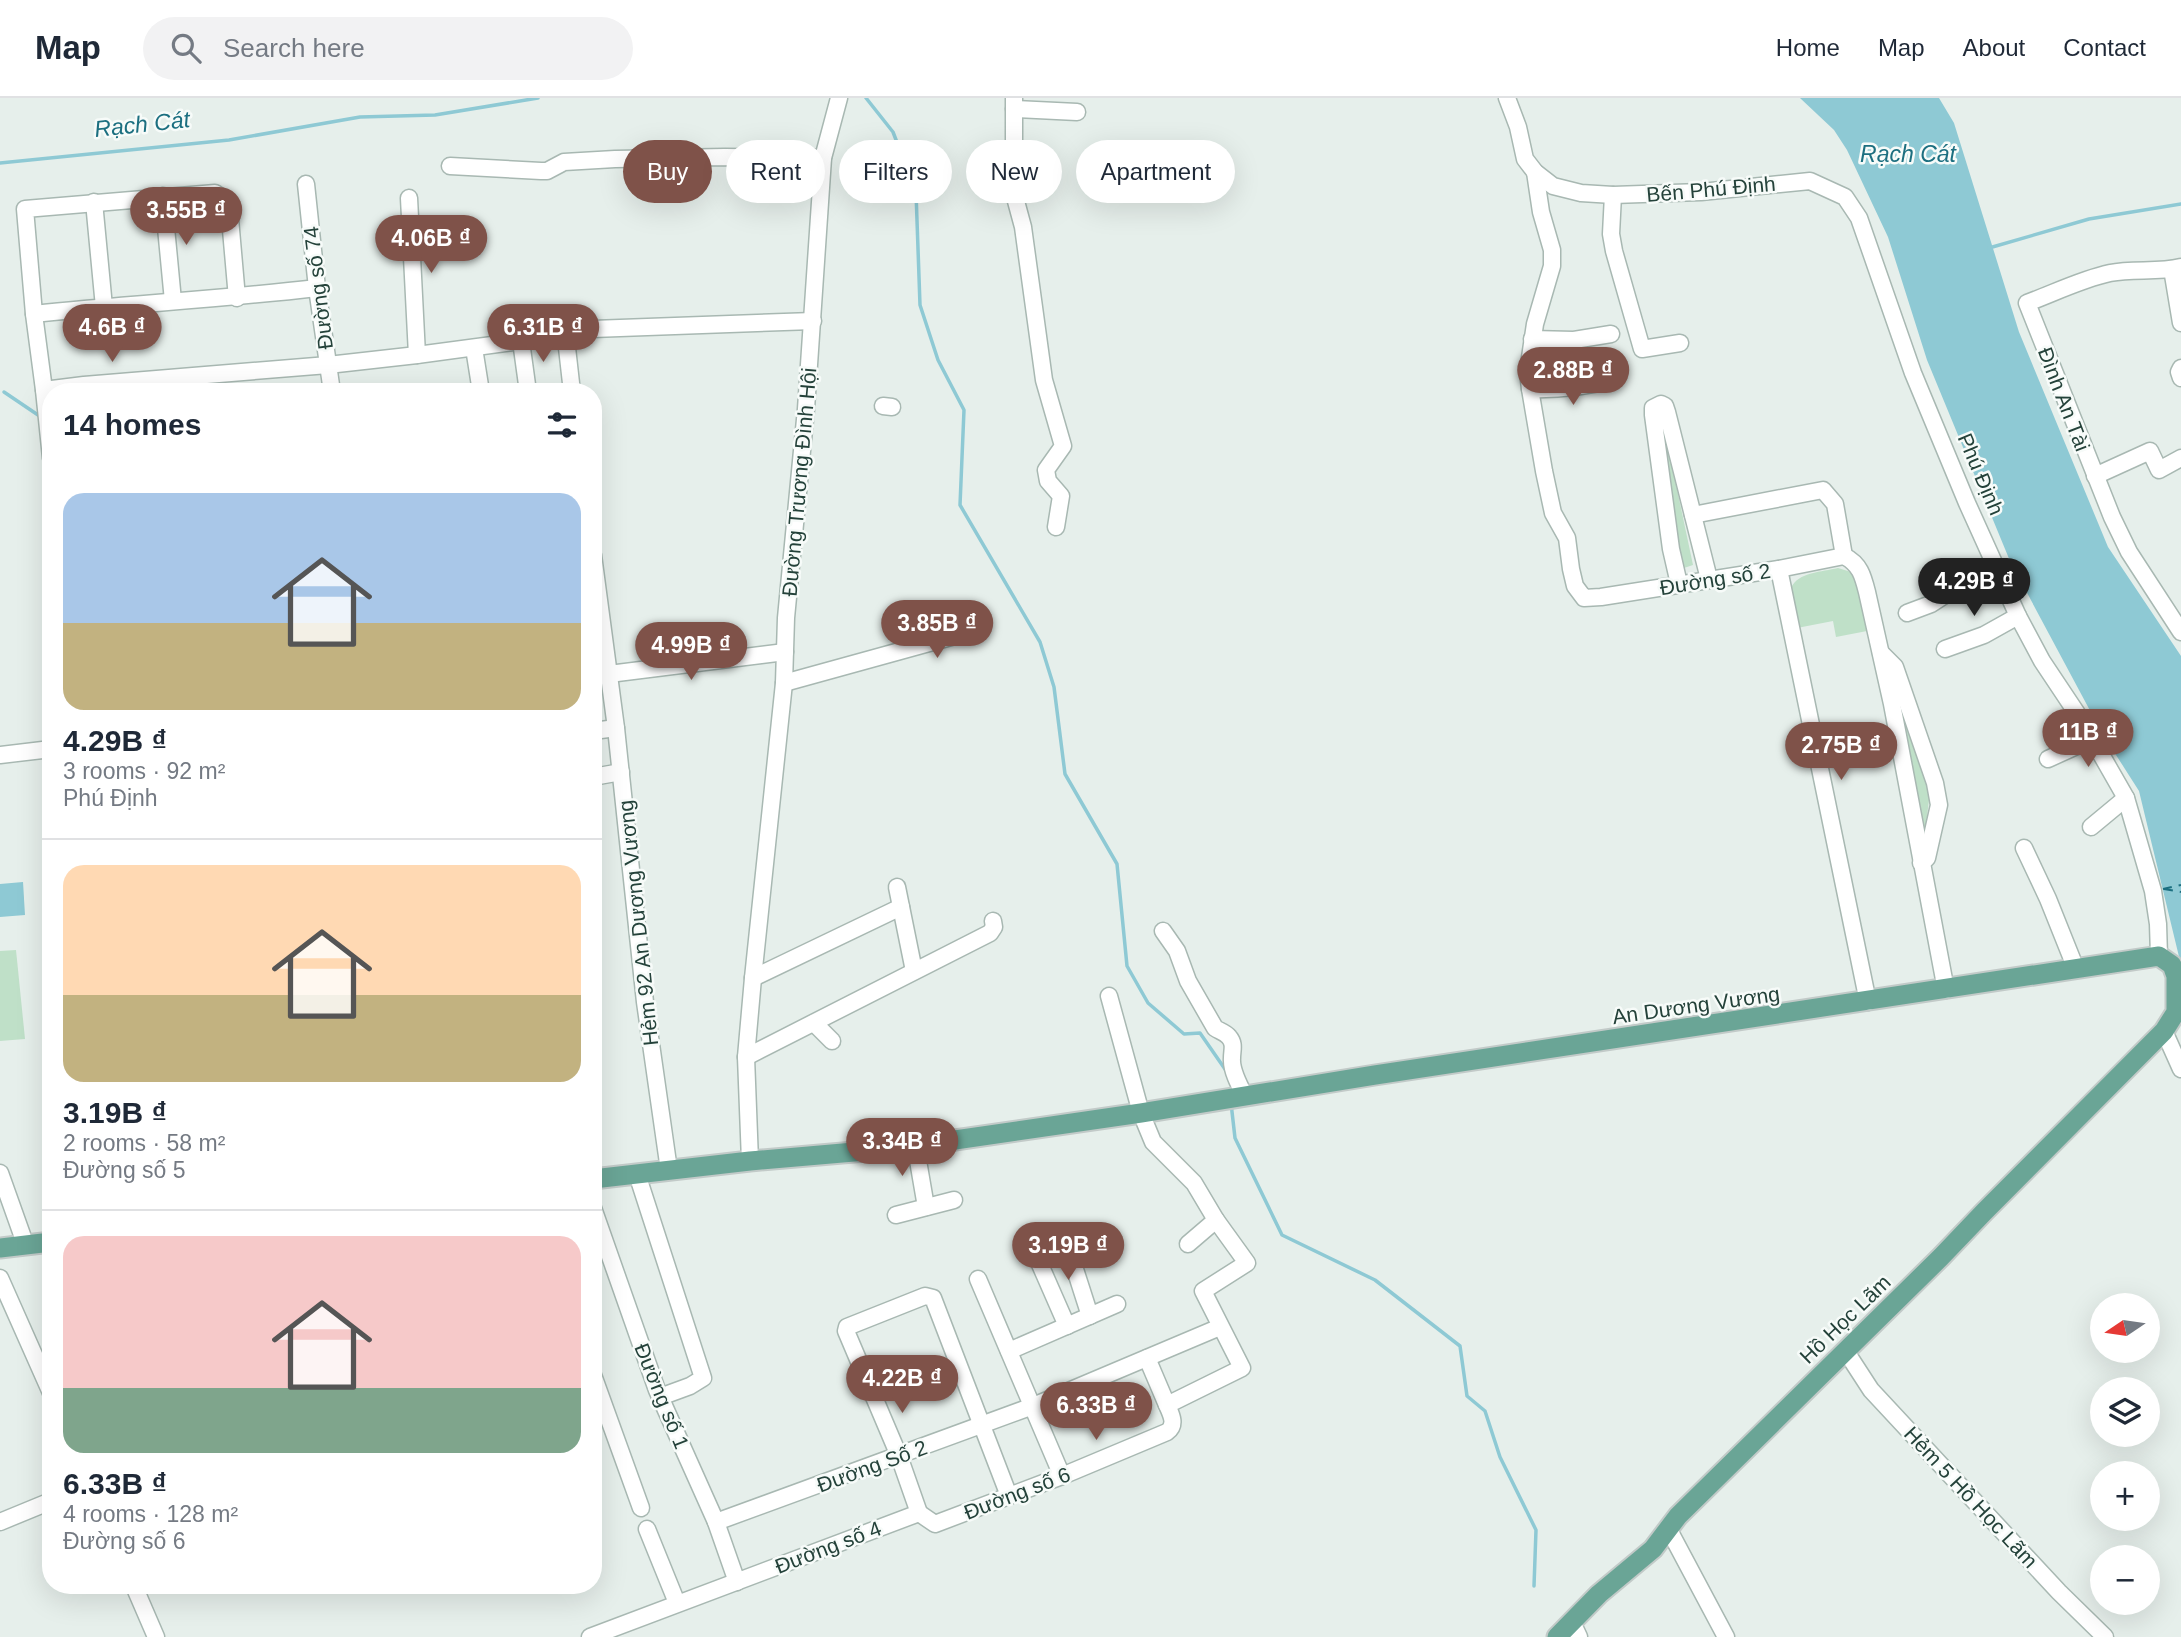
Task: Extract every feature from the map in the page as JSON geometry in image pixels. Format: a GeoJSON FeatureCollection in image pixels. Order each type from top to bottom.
{"type":"FeatureCollection","features":[{"type":"Feature","properties":{"kind":"main road","name":"An Dương Vương"},"geometry":{"type":"LineString","coordinates":[[602,1178],[961,1139],[2159,956]]}},
{"type":"Feature","properties":{"kind":"main road","name":"Phú Định"},"geometry":{"type":"LineString","coordinates":[[2159,956],[2172,965],[2176,976],[2176,1012],[2164,1031]]}},
{"type":"Feature","properties":{"kind":"main road","name":"Hồ Học Lãm"},"geometry":{"type":"LineString","coordinates":[[1557,1637],[1575,1630],[1599,1594],[1653,1549],[1678,1516],[1941,1257],[2164,1031]]}},
{"type":"Feature","properties":{"kind":"main road"},"geometry":{"type":"LineString","coordinates":[[0,1248],[42,1243]]}},
{"type":"Feature","properties":{"kind":"street"},"geometry":{"type":"LineString","coordinates":[[1507,98],[1518,127],[1525,159],[1535,172],[1541,212],[1552,250],[1552,266],[1532,339],[1528,371],[1530,389],[1560,390],[1612,380]]}},
{"type":"Feature","properties":{"kind":"street"},"geometry":{"type":"LineString","coordinates":[[1056,527],[1061,496],[1048,481],[1046,470],[1063,446],[1044,380],[1023,227],[1010,179],[1014,104],[1077,112]]}},
{"type":"Feature","properties":{"kind":"street","name":"Đường Trương Đình Hội"},"geometry":{"type":"LineString","coordinates":[[825,149],[838,105]]}},
{"type":"Feature","properties":{"kind":"street"},"geometry":{"type":"LineString","coordinates":[[450,166],[541,172],[564,162],[726,157]]}},
{"type":"Feature","properties":{"kind":"street","name":"Bến Phú Định"},"geometry":{"type":"LineString","coordinates":[[1535,172],[1553,186],[1581,193],[1612,195],[1702,192],[1810,181],[1845,197],[1860,218],[1890,312]]}},
{"type":"Feature","properties":{"kind":"street","name":"Đường số 74"},"geometry":{"type":"LineString","coordinates":[[306,184],[331,383]]}},
{"type":"Feature","properties":{"kind":"street"},"geometry":{"type":"LineString","coordinates":[[43,383],[25,209],[215,193],[226,201],[229,207],[237,298]]}},
{"type":"Feature","properties":{"kind":"street"},"geometry":{"type":"LineString","coordinates":[[1612,195],[1611,234],[1614,251],[1642,349],[1680,343]]}},
{"type":"Feature","properties":{"kind":"street"},"geometry":{"type":"LineString","coordinates":[[163,196],[173,301]]}},
{"type":"Feature","properties":{"kind":"street"},"geometry":{"type":"LineString","coordinates":[[409,198],[417,355]]}},
{"type":"Feature","properties":{"kind":"street"},"geometry":{"type":"LineString","coordinates":[[94,202],[103,307]]}},
{"type":"Feature","properties":{"kind":"street","name":"Đường Trương Đình Hội"},"geometry":{"type":"LineString","coordinates":[[750,1161],[746,1056],[784,683],[787,605],[813,321],[820,203]]}},
{"type":"Feature","properties":{"kind":"street"},"geometry":{"type":"LineString","coordinates":[[2177,268],[2181,323]]}},
{"type":"Feature","properties":{"kind":"street","name":"Đình An Tài"},"geometry":{"type":"LineString","coordinates":[[2177,268],[2104,275],[2027,303],[2095,477],[2129,552],[2181,632]]}},
{"type":"Feature","properties":{"kind":"street"},"geometry":{"type":"LineString","coordinates":[[34,314],[237,298],[317,288]]}},
{"type":"Feature","properties":{"kind":"street","name":"Phú Định"},"geometry":{"type":"LineString","coordinates":[[1890,312],[1967,503],[2018,615],[2042,661],[2126,798],[2158,890],[2159,956]]}},
{"type":"Feature","properties":{"kind":"street"},"geometry":{"type":"LineString","coordinates":[[210,383],[521,341],[565,330],[813,321]]}},
{"type":"Feature","properties":{"kind":"street"},"geometry":{"type":"LineString","coordinates":[[565,330],[571,383]]}},
{"type":"Feature","properties":{"kind":"street"},"geometry":{"type":"LineString","coordinates":[[1532,339],[1574,340],[1611,334]]}},
{"type":"Feature","properties":{"kind":"street"},"geometry":{"type":"LineString","coordinates":[[521,341],[527,383]]}},
{"type":"Feature","properties":{"kind":"street"},"geometry":{"type":"LineString","coordinates":[[474,348],[480,383]]}},
{"type":"Feature","properties":{"kind":"street"},"geometry":{"type":"LineString","coordinates":[[2181,368],[2181,378]]}},
{"type":"Feature","properties":{"kind":"street","name":"Đường số 2"},"geometry":{"type":"LineString","coordinates":[[1530,389],[1553,513],[1567,538],[1570,569],[1575,586],[1584,598],[1779,569],[1844,556]]}},
{"type":"Feature","properties":{"kind":"street"},"geometry":{"type":"LineString","coordinates":[[1679,584],[1671,549],[1653,415],[1655,406],[1665,406],[1667,412],[1709,579]]}},
{"type":"Feature","properties":{"kind":"street"},"geometry":{"type":"LineString","coordinates":[[2095,477],[2150,451],[2159,470],[2181,458]]}},
{"type":"Feature","properties":{"kind":"street"},"geometry":{"type":"LineString","coordinates":[[1693,515],[1823,491],[1835,504],[1844,556],[1856,564],[1862,574],[1881,653],[1946,990]]}},
{"type":"Feature","properties":{"kind":"street"},"geometry":{"type":"LineString","coordinates":[[1779,569],[1867,1002]]}},
{"type":"Feature","properties":{"kind":"street"},"geometry":{"type":"LineString","coordinates":[[1907,613],[1931,604],[1951,591],[2000,572]]}},
{"type":"Feature","properties":{"kind":"street"},"geometry":{"type":"LineString","coordinates":[[1945,649],[1984,635],[2018,615]]}},
{"type":"Feature","properties":{"kind":"street"},"geometry":{"type":"LineString","coordinates":[[784,683],[958,635]]}},
{"type":"Feature","properties":{"kind":"street"},"geometry":{"type":"LineString","coordinates":[[602,676],[785,652]]}},
{"type":"Feature","properties":{"kind":"street"},"geometry":{"type":"LineString","coordinates":[[1881,653],[1895,667],[1935,783],[1939,805],[1927,858],[1921,863]]}},
{"type":"Feature","properties":{"kind":"street","name":"Hẻm 92 An Dương Vương"},"geometry":{"type":"LineString","coordinates":[[602,679],[616,728],[645,1002],[669,1170]]}},
{"type":"Feature","properties":{"kind":"street"},"geometry":{"type":"LineString","coordinates":[[602,730],[616,728]]}},
{"type":"Feature","properties":{"kind":"street"},"geometry":{"type":"LineString","coordinates":[[2048,759],[2092,739]]}},
{"type":"Feature","properties":{"kind":"street"},"geometry":{"type":"LineString","coordinates":[[0,755],[42,750]]}},
{"type":"Feature","properties":{"kind":"street"},"geometry":{"type":"LineString","coordinates":[[602,775],[621,772]]}},
{"type":"Feature","properties":{"kind":"street"},"geometry":{"type":"LineString","coordinates":[[2091,827],[2126,798]]}},
{"type":"Feature","properties":{"kind":"street"},"geometry":{"type":"LineString","coordinates":[[2024,848],[2076,969]]}},
{"type":"Feature","properties":{"kind":"street"},"geometry":{"type":"LineString","coordinates":[[897,887],[914,971]]}},
{"type":"Feature","properties":{"kind":"street"},"geometry":{"type":"LineString","coordinates":[[753,978],[901,907]]}},
{"type":"Feature","properties":{"kind":"street"},"geometry":{"type":"LineString","coordinates":[[746,1056],[914,971],[991,927]]}},
{"type":"Feature","properties":{"kind":"street"},"geometry":{"type":"LineString","coordinates":[[1163,931],[1177,951],[1188,981],[1215,1028],[1227,1034],[1231,1041],[1234,1048],[1232,1058],[1235,1073],[1242,1096]]}},
{"type":"Feature","properties":{"kind":"street"},"geometry":{"type":"LineString","coordinates":[[1109,996],[1141,1113],[1153,1142],[1194,1183],[1247,1264],[1203,1291],[1242,1368],[1167,1405],[1147,1357]]}},
{"type":"Feature","properties":{"kind":"street"},"geometry":{"type":"LineString","coordinates":[[814,1023],[832,1041]]}},
{"type":"Feature","properties":{"kind":"street"},"geometry":{"type":"LineString","coordinates":[[2164,1031],[2181,1069]]}},
{"type":"Feature","properties":{"kind":"street"},"geometry":{"type":"LineString","coordinates":[[915,1143],[926,1207]]}},
{"type":"Feature","properties":{"kind":"street"},"geometry":{"type":"LineString","coordinates":[[0,1173],[26,1246]]}},
{"type":"Feature","properties":{"kind":"street"},"geometry":{"type":"LineString","coordinates":[[637,1174],[703,1378],[660,1397]]}},
{"type":"Feature","properties":{"kind":"street"},"geometry":{"type":"LineString","coordinates":[[896,1214],[954,1200]]}},
{"type":"Feature","properties":{"kind":"street"},"geometry":{"type":"LineString","coordinates":[[1188,1244],[1216,1220]]}},
{"type":"Feature","properties":{"kind":"street","name":"Đường số 1"},"geometry":{"type":"LineString","coordinates":[[602,1233],[660,1397],[716,1522],[737,1582]]}},
{"type":"Feature","properties":{"kind":"street"},"geometry":{"type":"LineString","coordinates":[[1065,1238],[1090,1316]]}},
{"type":"Feature","properties":{"kind":"street"},"geometry":{"type":"LineString","coordinates":[[1035,1253],[1067,1326]]}},
{"type":"Feature","properties":{"kind":"street"},"geometry":{"type":"LineString","coordinates":[[0,1278],[42,1373]]}},
{"type":"Feature","properties":{"kind":"street"},"geometry":{"type":"LineString","coordinates":[[978,1279],[1062,1476]]}},
{"type":"Feature","properties":{"kind":"street"},"geometry":{"type":"LineString","coordinates":[[919,1513],[899,1456],[846,1331],[847,1327],[925,1296],[933,1298],[1009,1496]]}},
{"type":"Feature","properties":{"kind":"street"},"geometry":{"type":"LineString","coordinates":[[1009,1351],[1117,1304]]}},
{"type":"Feature","properties":{"kind":"street","name":"Đường Số 2"},"geometry":{"type":"LineString","coordinates":[[716,1522],[1033,1406],[1220,1327]]}},
{"type":"Feature","properties":{"kind":"street","name":"Hẻm 5 Hồ Học Lãm"},"geometry":{"type":"LineString","coordinates":[[1845,1350],[1871,1390],[2059,1592],[2105,1637]]}},
{"type":"Feature","properties":{"kind":"street"},"geometry":{"type":"LineString","coordinates":[[602,1401],[641,1508]]}},
{"type":"Feature","properties":{"kind":"street","name":"Đường số 6"},"geometry":{"type":"LineString","coordinates":[[919,1513],[935,1524],[1062,1476],[1167,1432],[1173,1423],[1167,1405]]}},
{"type":"Feature","properties":{"kind":"street"},"geometry":{"type":"LineString","coordinates":[[0,1522],[42,1505]]}},
{"type":"Feature","properties":{"kind":"street","name":"Đường số 4"},"geometry":{"type":"LineString","coordinates":[[590,1637],[919,1513]]}},
{"type":"Feature","properties":{"kind":"street"},"geometry":{"type":"LineString","coordinates":[[648,1529],[677,1603]]}},
{"type":"Feature","properties":{"kind":"street"},"geometry":{"type":"LineString","coordinates":[[1669,1530],[1726,1637]]}},
{"type":"Feature","properties":{"kind":"street"},"geometry":{"type":"LineString","coordinates":[[137,1594],[156,1637]]}},
{"type":"Feature","properties":{"kind":"green space"},"geometry":{"type":"Polygon","coordinates":[[[1656,415],[1662,418],[1693,565],[1684,568],[1680,566],[1656,415]]]}},
{"type":"Feature","properties":{"kind":"green space"},"geometry":{"type":"Polygon","coordinates":[[[1838,568],[1851,572],[1855,580],[1867,631],[1836,637],[1833,621],[1797,628],[1791,588],[1794,583],[1811,573],[1838,568]]]}},
{"type":"Feature","properties":{"kind":"green space"},"geometry":{"type":"Polygon","coordinates":[[[1899,699],[1930,792],[1924,840],[1899,699]]]}},
{"type":"Feature","properties":{"kind":"green space"},"geometry":{"type":"Polygon","coordinates":[[[16,950],[25,1039],[0,1041],[0,951],[16,950]]]}},
{"type":"Feature","properties":{"kind":"water","name":"Rạch Cát"},"geometry":{"type":"Polygon","coordinates":[[[1800,98],[1939,98],[1954,123],[2019,332],[2108,547],[2181,656],[2181,965],[2139,791],[2102,733],[2010,561],[1927,360],[1888,237],[1847,150],[1834,130],[1800,98]]]}},
{"type":"Feature","properties":{"kind":"water"},"geometry":{"type":"Polygon","coordinates":[[[23,882],[25,915],[0,917],[0,884],[23,882]]]}},
{"type":"Feature","properties":{"kind":"waterway","name":"Rạch Cát"},"geometry":{"type":"LineString","coordinates":[[0,163],[229,140],[360,117],[435,115],[538,98]]}},
{"type":"Feature","properties":{"kind":"waterway"},"geometry":{"type":"LineString","coordinates":[[866,98],[893,132],[916,192],[920,305],[938,360],[964,410],[960,505],[1040,642],[1054,687],[1065,774],[1117,864],[1127,966],[1148,1003],[1184,1034],[1200,1033],[1227,1072]]}},
{"type":"Feature","properties":{"kind":"waterway"},"geometry":{"type":"LineString","coordinates":[[1989,248],[2089,219],[2181,204]]}},
{"type":"Feature","properties":{"kind":"waterway"},"geometry":{"type":"LineString","coordinates":[[4,392],[41,417]]}},
{"type":"Feature","properties":{"kind":"waterway"},"geometry":{"type":"LineString","coordinates":[[1231,1103],[1235,1138],[1282,1235],[1375,1280],[1460,1346],[1467,1396],[1485,1411],[1500,1457],[1536,1530],[1534,1586]]}},
{"type":"Feature","properties":{"kind":"ferry route"},"geometry":{"type":"LineString","coordinates":[[2163,889],[2181,885]]}},
{"type":"Feature","properties":{"kind":"ferry route"},"geometry":{"type":"LineString","coordinates":[[2164,889],[2181,892]]}}]}
